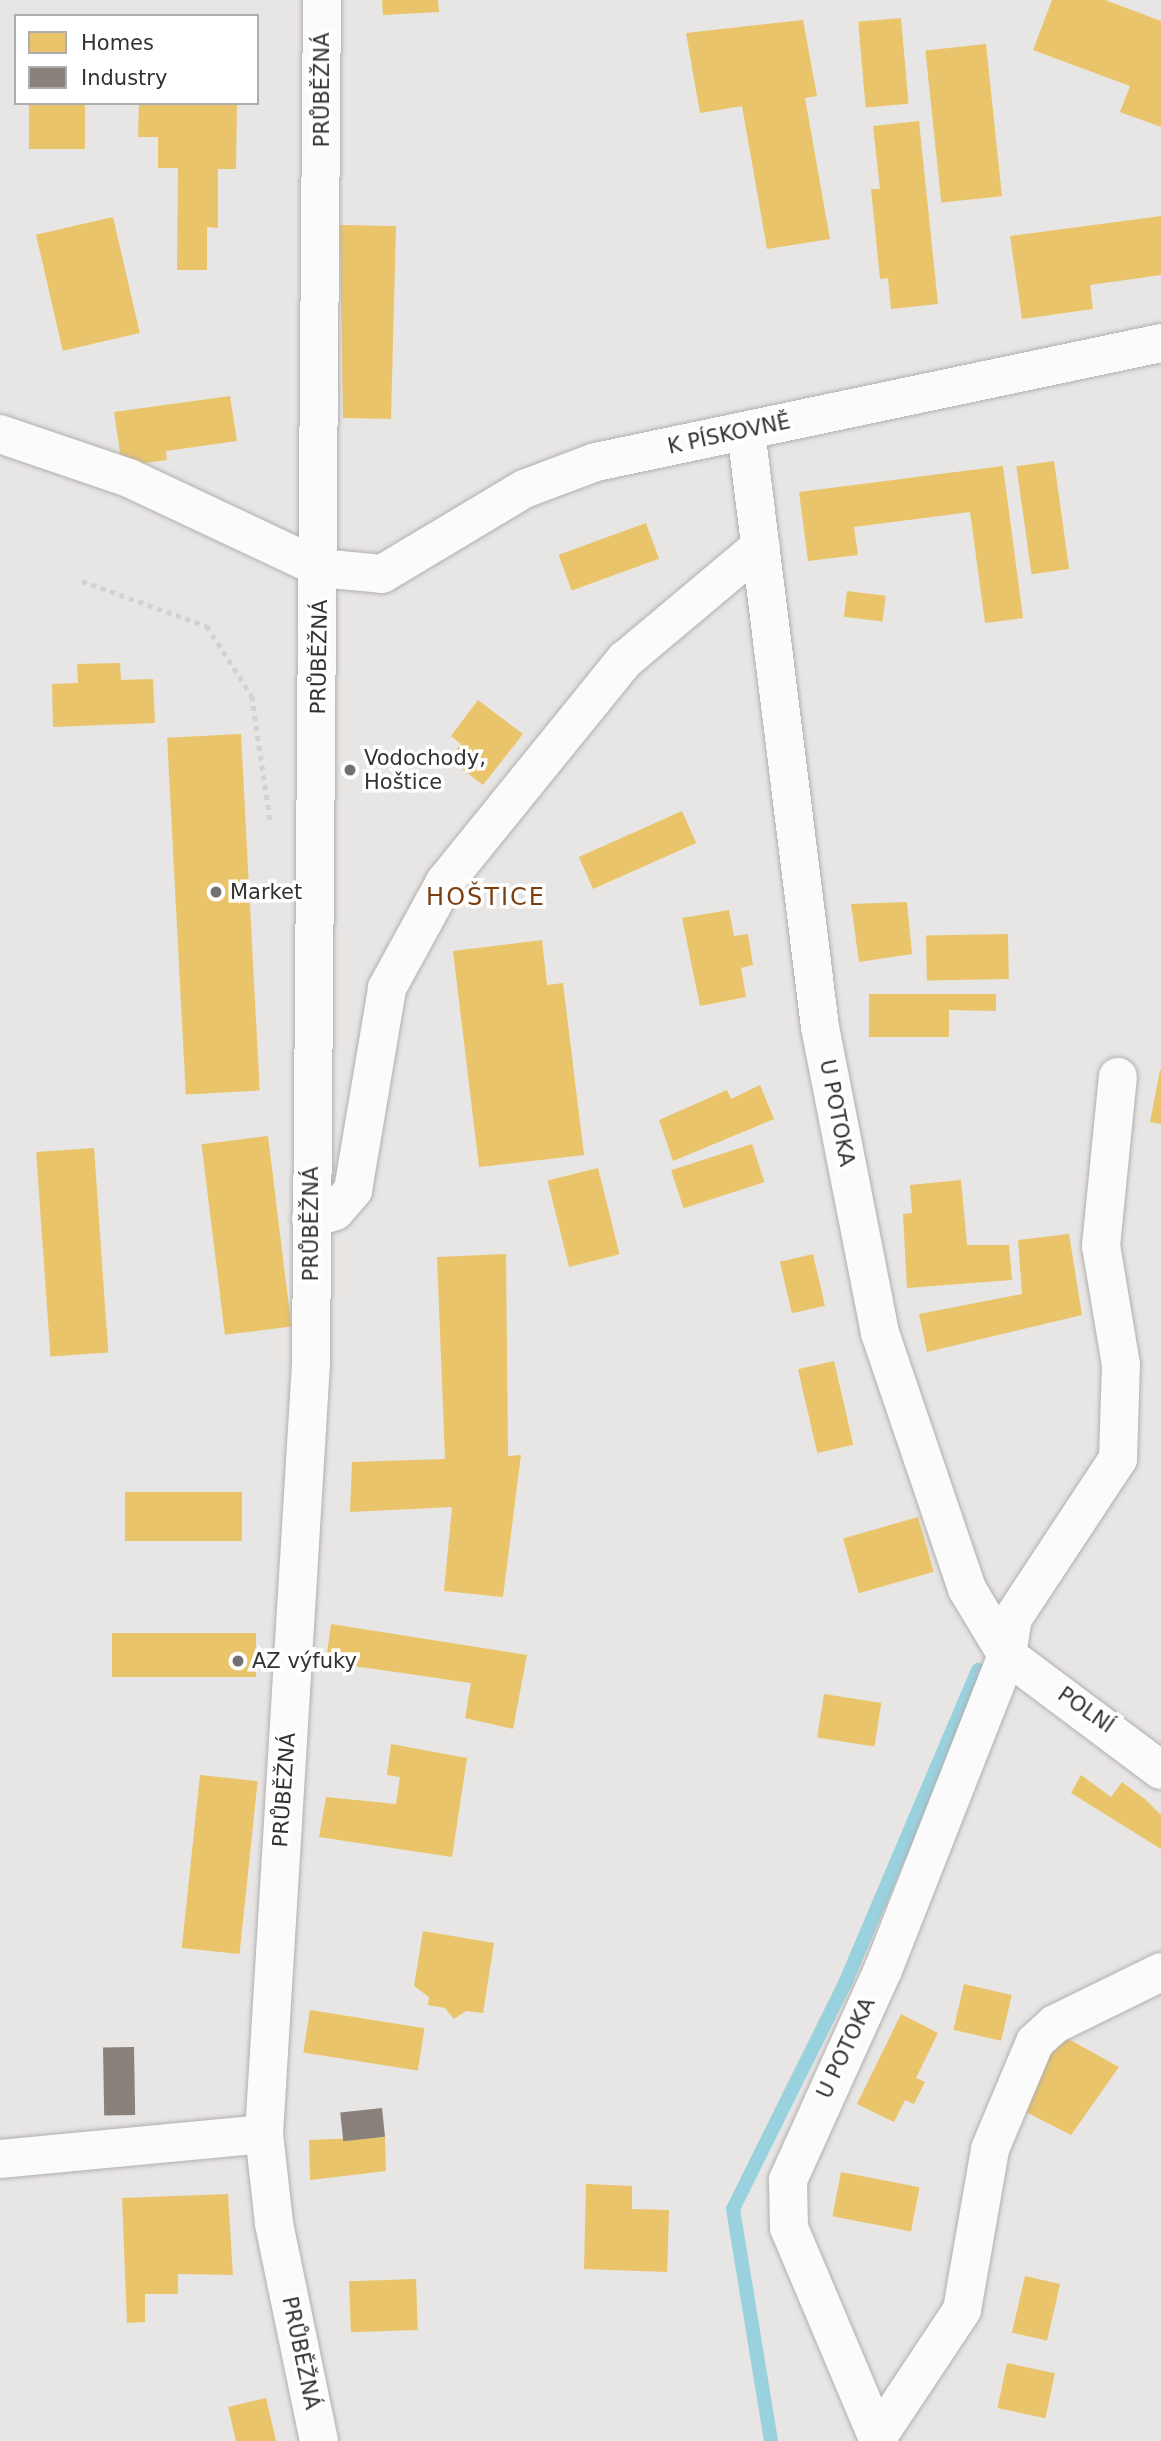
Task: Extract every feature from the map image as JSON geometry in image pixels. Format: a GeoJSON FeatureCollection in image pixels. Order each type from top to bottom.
{"type":"FeatureCollection","features":[{"type":"Feature","properties":{"kind":"street","name":"PRŮBĚŽNÁ"},"geometry":{"type":"LineString","coordinates":[[319,2441],[274,2223],[264,2134],[311,1363],[320,568],[322,0]]}},
{"type":"Feature","properties":{"kind":"street","name":"K PÍSKOVNĚ"},"geometry":{"type":"LineString","coordinates":[[0,434],[129,478],[320,568],[382,574],[524,489],[596,462],[1161,343]]}},
{"type":"Feature","properties":{"kind":"street","name":"U POTOKA"},"geometry":{"type":"LineString","coordinates":[[746,431],[820,1027],[880,1333],[967,1589],[1007,1655]]}},
{"type":"Feature","properties":{"kind":"street"},"geometry":{"type":"LineString","coordinates":[[311,1219],[335,1210],[353,1190],[387,988],[445,882],[625,660],[761,546]]}},
{"type":"Feature","properties":{"kind":"street","name":"U POTOKA"},"geometry":{"type":"LineString","coordinates":[[879,2438],[789,2228],[788,2180],[883,1970],[1007,1655],[1013,1618],[1118,1459],[1121,1365],[1101,1246],[1118,1077]]}},
{"type":"Feature","properties":{"kind":"street","name":"POLNÍ"},"geometry":{"type":"LineString","coordinates":[[1007,1655],[1128,1739],[1161,1770]]}},
{"type":"Feature","properties":{"kind":"street"},"geometry":{"type":"LineString","coordinates":[[879,2438],[962,2310],[990,2149],[1035,2042],[1055,2024],[1161,1972]]}},
{"type":"Feature","properties":{"kind":"street"},"geometry":{"type":"LineString","coordinates":[[0,2159],[264,2134]]}},
{"type":"Feature","properties":{"kind":"path"},"geometry":{"type":"LineString","coordinates":[[82,581],[207,626],[252,696],[265,819],[317,824]]}},
{"type":"Feature","properties":{"kind":"building: Homes"},"geometry":{"type":"Polygon","coordinates":[[[382,0],[438,0],[439,12],[383,15],[382,0]]]}},
{"type":"Feature","properties":{"kind":"building: Homes"},"geometry":{"type":"Polygon","coordinates":[[[1052,0],[1105,0],[1161,21],[1161,127],[1120,112],[1130,86],[1033,50],[1052,0]]]}},
{"type":"Feature","properties":{"kind":"building: Homes"},"geometry":{"type":"Polygon","coordinates":[[[901,18],[908,104],[866,107],[858,22],[901,18]]]}},
{"type":"Feature","properties":{"kind":"building: Homes"},"geometry":{"type":"Polygon","coordinates":[[[803,20],[817,96],[805,98],[830,239],[767,249],[742,106],[700,113],[686,33],[803,20]]]}},
{"type":"Feature","properties":{"kind":"building: Homes"},"geometry":{"type":"Polygon","coordinates":[[[986,44],[1002,196],[941,203],[925,50],[986,44]]]}},
{"type":"Feature","properties":{"kind":"building: Homes"},"geometry":{"type":"Polygon","coordinates":[[[29,105],[85,105],[85,149],[29,149],[29,105]]]}},
{"type":"Feature","properties":{"kind":"building: Homes"},"geometry":{"type":"Polygon","coordinates":[[[139,105],[237,105],[236,169],[218,169],[218,228],[207,227],[207,270],[177,270],[178,168],[158,168],[158,137],[138,137],[139,105]]]}},
{"type":"Feature","properties":{"kind":"building: Homes"},"geometry":{"type":"Polygon","coordinates":[[[919,121],[938,304],[891,309],[888,278],[880,279],[871,189],[880,189],[873,126],[919,121]]]}},
{"type":"Feature","properties":{"kind":"building: Homes"},"geometry":{"type":"Polygon","coordinates":[[[1161,216],[1161,275],[1090,285],[1093,309],[1022,319],[1010,236],[1161,216]]]}},
{"type":"Feature","properties":{"kind":"building: Homes"},"geometry":{"type":"Polygon","coordinates":[[[113,217],[140,333],[63,351],[36,235],[113,217]]]}},
{"type":"Feature","properties":{"kind":"building: Homes"},"geometry":{"type":"Polygon","coordinates":[[[340,225],[396,226],[391,419],[343,418],[340,225]]]}},
{"type":"Feature","properties":{"kind":"building: Homes"},"geometry":{"type":"Polygon","coordinates":[[[230,396],[237,441],[166,451],[167,460],[122,466],[114,412],[230,396]]]}},
{"type":"Feature","properties":{"kind":"building: Homes"},"geometry":{"type":"Polygon","coordinates":[[[1054,461],[1069,569],[1032,574],[1016,466],[1054,461]]]}},
{"type":"Feature","properties":{"kind":"building: Homes"},"geometry":{"type":"Polygon","coordinates":[[[1003,466],[1023,618],[985,623],[970,512],[854,527],[858,555],[808,561],[799,492],[1003,466]]]}},
{"type":"Feature","properties":{"kind":"building: Homes"},"geometry":{"type":"Polygon","coordinates":[[[646,523],[659,559],[572,591],[559,555],[646,523]]]}},
{"type":"Feature","properties":{"kind":"building: Homes"},"geometry":{"type":"Polygon","coordinates":[[[847,591],[886,596],[883,622],[844,617],[847,591]]]}},
{"type":"Feature","properties":{"kind":"building: Homes"},"geometry":{"type":"Polygon","coordinates":[[[120,663],[121,680],[153,679],[155,723],[53,727],[52,684],[78,683],[77,664],[120,663]]]}},
{"type":"Feature","properties":{"kind":"building: Homes"},"geometry":{"type":"Polygon","coordinates":[[[478,700],[523,734],[483,785],[449,759],[461,744],[451,736],[478,700]]]}},
{"type":"Feature","properties":{"kind":"building: Homes"},"geometry":{"type":"Polygon","coordinates":[[[241,734],[260,1091],[186,1094],[167,738],[241,734]]]}},
{"type":"Feature","properties":{"kind":"building: Homes"},"geometry":{"type":"Polygon","coordinates":[[[682,811],[696,843],[593,889],[579,857],[682,811]]]}},
{"type":"Feature","properties":{"kind":"building: Homes"},"geometry":{"type":"Polygon","coordinates":[[[907,902],[912,954],[859,962],[851,904],[907,902]]]}},
{"type":"Feature","properties":{"kind":"building: Homes"},"geometry":{"type":"Polygon","coordinates":[[[729,910],[734,936],[748,934],[753,965],[741,968],[746,997],[700,1006],[682,918],[729,910]]]}},
{"type":"Feature","properties":{"kind":"building: Homes"},"geometry":{"type":"Polygon","coordinates":[[[1008,934],[1009,979],[927,980],[926,935],[1008,934]]]}},
{"type":"Feature","properties":{"kind":"building: Homes"},"geometry":{"type":"Polygon","coordinates":[[[542,940],[547,985],[563,983],[584,1155],[479,1167],[453,951],[542,940]]]}},
{"type":"Feature","properties":{"kind":"building: Homes"},"geometry":{"type":"Polygon","coordinates":[[[869,994],[996,994],[996,1011],[949,1010],[949,1037],[869,1037],[869,994]]]}},
{"type":"Feature","properties":{"kind":"building: Homes"},"geometry":{"type":"Polygon","coordinates":[[[1161,1071],[1161,1124],[1150,1122],[1161,1071]]]}},
{"type":"Feature","properties":{"kind":"building: Homes"},"geometry":{"type":"Polygon","coordinates":[[[760,1085],[774,1119],[673,1161],[659,1120],[727,1090],[731,1099],[760,1085]]]}},
{"type":"Feature","properties":{"kind":"building: Homes"},"geometry":{"type":"Polygon","coordinates":[[[268,1136],[291,1327],[225,1335],[201,1144],[268,1136]]]}},
{"type":"Feature","properties":{"kind":"building: Homes"},"geometry":{"type":"Polygon","coordinates":[[[752,1144],[764,1182],[684,1208],[671,1170],[752,1144]]]}},
{"type":"Feature","properties":{"kind":"building: Homes"},"geometry":{"type":"Polygon","coordinates":[[[94,1148],[108,1353],[50,1357],[36,1152],[94,1148]]]}},
{"type":"Feature","properties":{"kind":"building: Homes"},"geometry":{"type":"Polygon","coordinates":[[[598,1168],[620,1254],[569,1267],[548,1181],[598,1168]]]}},
{"type":"Feature","properties":{"kind":"building: Homes"},"geometry":{"type":"Polygon","coordinates":[[[961,1180],[967,1245],[1009,1245],[1012,1280],[907,1288],[903,1214],[912,1213],[910,1185],[961,1180]]]}},
{"type":"Feature","properties":{"kind":"building: Homes"},"geometry":{"type":"Polygon","coordinates":[[[1069,1234],[1082,1315],[927,1352],[919,1314],[1022,1294],[1018,1240],[1069,1234]]]}},
{"type":"Feature","properties":{"kind":"building: Homes"},"geometry":{"type":"Polygon","coordinates":[[[506,1254],[508,1456],[521,1455],[503,1597],[444,1591],[452,1507],[350,1512],[352,1462],[445,1459],[437,1257],[506,1254]]]}},
{"type":"Feature","properties":{"kind":"building: Homes"},"geometry":{"type":"Polygon","coordinates":[[[813,1254],[825,1306],[792,1313],[780,1262],[813,1254]]]}},
{"type":"Feature","properties":{"kind":"building: Homes"},"geometry":{"type":"Polygon","coordinates":[[[834,1361],[853,1445],[817,1453],[798,1369],[834,1361]]]}},
{"type":"Feature","properties":{"kind":"building: Homes"},"geometry":{"type":"Polygon","coordinates":[[[125,1492],[242,1492],[242,1541],[125,1541],[125,1492]]]}},
{"type":"Feature","properties":{"kind":"building: Homes"},"geometry":{"type":"Polygon","coordinates":[[[918,1517],[934,1572],[859,1593],[843,1538],[918,1517]]]}},
{"type":"Feature","properties":{"kind":"building: Homes"},"geometry":{"type":"Polygon","coordinates":[[[331,1624],[527,1655],[513,1729],[465,1718],[471,1683],[326,1662],[331,1624]]]}},
{"type":"Feature","properties":{"kind":"building: Homes"},"geometry":{"type":"Polygon","coordinates":[[[112,1633],[256,1633],[256,1677],[112,1677],[112,1633]]]}},
{"type":"Feature","properties":{"kind":"building: Homes"},"geometry":{"type":"Polygon","coordinates":[[[824,1694],[881,1703],[874,1747],[817,1737],[824,1694]]]}},
{"type":"Feature","properties":{"kind":"building: Homes"},"geometry":{"type":"Polygon","coordinates":[[[391,1744],[467,1758],[452,1857],[319,1837],[326,1797],[396,1804],[400,1777],[387,1775],[391,1744]]]}},
{"type":"Feature","properties":{"kind":"building: Homes"},"geometry":{"type":"Polygon","coordinates":[[[200,1775],[258,1781],[239,1954],[182,1948],[200,1775]]]}},
{"type":"Feature","properties":{"kind":"building: Homes"},"geometry":{"type":"Polygon","coordinates":[[[1081,1775],[1111,1797],[1122,1782],[1146,1800],[1161,1815],[1161,1849],[1071,1793],[1081,1775]]]}},
{"type":"Feature","properties":{"kind":"building: Homes"},"geometry":{"type":"Polygon","coordinates":[[[423,1931],[494,1943],[483,2013],[466,2011],[454,2019],[445,2008],[428,2005],[429,1997],[414,1986],[423,1931]]]}},
{"type":"Feature","properties":{"kind":"building: Homes"},"geometry":{"type":"Polygon","coordinates":[[[964,1984],[1012,1995],[1001,2041],[953,2030],[964,1984]]]}},
{"type":"Feature","properties":{"kind":"building: Homes"},"geometry":{"type":"Polygon","coordinates":[[[310,2010],[425,2028],[418,2071],[303,2052],[310,2010]]]}},
{"type":"Feature","properties":{"kind":"building: Homes"},"geometry":{"type":"Polygon","coordinates":[[[901,2014],[938,2033],[916,2078],[925,2082],[914,2104],[905,2100],[894,2122],[857,2104],[901,2014]]]}},
{"type":"Feature","properties":{"kind":"building: Homes"},"geometry":{"type":"Polygon","coordinates":[[[1061,2035],[1119,2067],[1071,2135],[1020,2109],[1061,2035]]]}},
{"type":"Feature","properties":{"kind":"building: Homes"},"geometry":{"type":"Polygon","coordinates":[[[385,2137],[386,2171],[310,2180],[309,2140],[385,2137]]]}},
{"type":"Feature","properties":{"kind":"building: Homes"},"geometry":{"type":"Polygon","coordinates":[[[841,2172],[920,2187],[911,2231],[832,2216],[841,2172]]]}},
{"type":"Feature","properties":{"kind":"building: Homes"},"geometry":{"type":"Polygon","coordinates":[[[586,2184],[632,2186],[632,2209],[669,2210],[667,2272],[584,2269],[586,2184]]]}},
{"type":"Feature","properties":{"kind":"building: Homes"},"geometry":{"type":"Polygon","coordinates":[[[228,2194],[233,2275],[178,2274],[178,2294],[145,2294],[145,2322],[127,2323],[122,2198],[228,2194]]]}},
{"type":"Feature","properties":{"kind":"building: Homes"},"geometry":{"type":"Polygon","coordinates":[[[1025,2276],[1060,2284],[1047,2341],[1012,2333],[1025,2276]]]}},
{"type":"Feature","properties":{"kind":"building: Homes"},"geometry":{"type":"Polygon","coordinates":[[[416,2279],[418,2330],[351,2332],[349,2281],[416,2279]]]}},
{"type":"Feature","properties":{"kind":"building: Homes"},"geometry":{"type":"Polygon","coordinates":[[[1007,2363],[1055,2373],[1045,2418],[997,2408],[1007,2363]]]}},
{"type":"Feature","properties":{"kind":"building: Homes"},"geometry":{"type":"Polygon","coordinates":[[[266,2398],[276,2441],[236,2441],[228,2407],[266,2398]]]}},
{"type":"Feature","properties":{"kind":"building: Industry"},"geometry":{"type":"Polygon","coordinates":[[[134,2047],[135,2115],[104,2116],[103,2048],[134,2047]]]}},
{"type":"Feature","properties":{"kind":"building: Industry"},"geometry":{"type":"Polygon","coordinates":[[[382,2108],[385,2137],[343,2141],[340,2112],[382,2108]]]}},
{"type":"Feature","properties":{"kind":"waterway"},"geometry":{"type":"LineString","coordinates":[[771,2441],[733,2209],[846,1981],[978,1670]]}},
{"type":"Feature","properties":{"kind":"place","name":"Vodochody, Hoštice"},"geometry":{"type":"Point","coordinates":[350,770]}},
{"type":"Feature","properties":{"kind":"place","name":"Market"},"geometry":{"type":"Point","coordinates":[216,892]}},
{"type":"Feature","properties":{"kind":"place","name":"AZ výfuky"},"geometry":{"type":"Point","coordinates":[238,1661]}},
{"type":"Feature","properties":{"kind":"district","name":"HOŠTICE"},"geometry":{"type":"Point","coordinates":[486,898]}}]}
